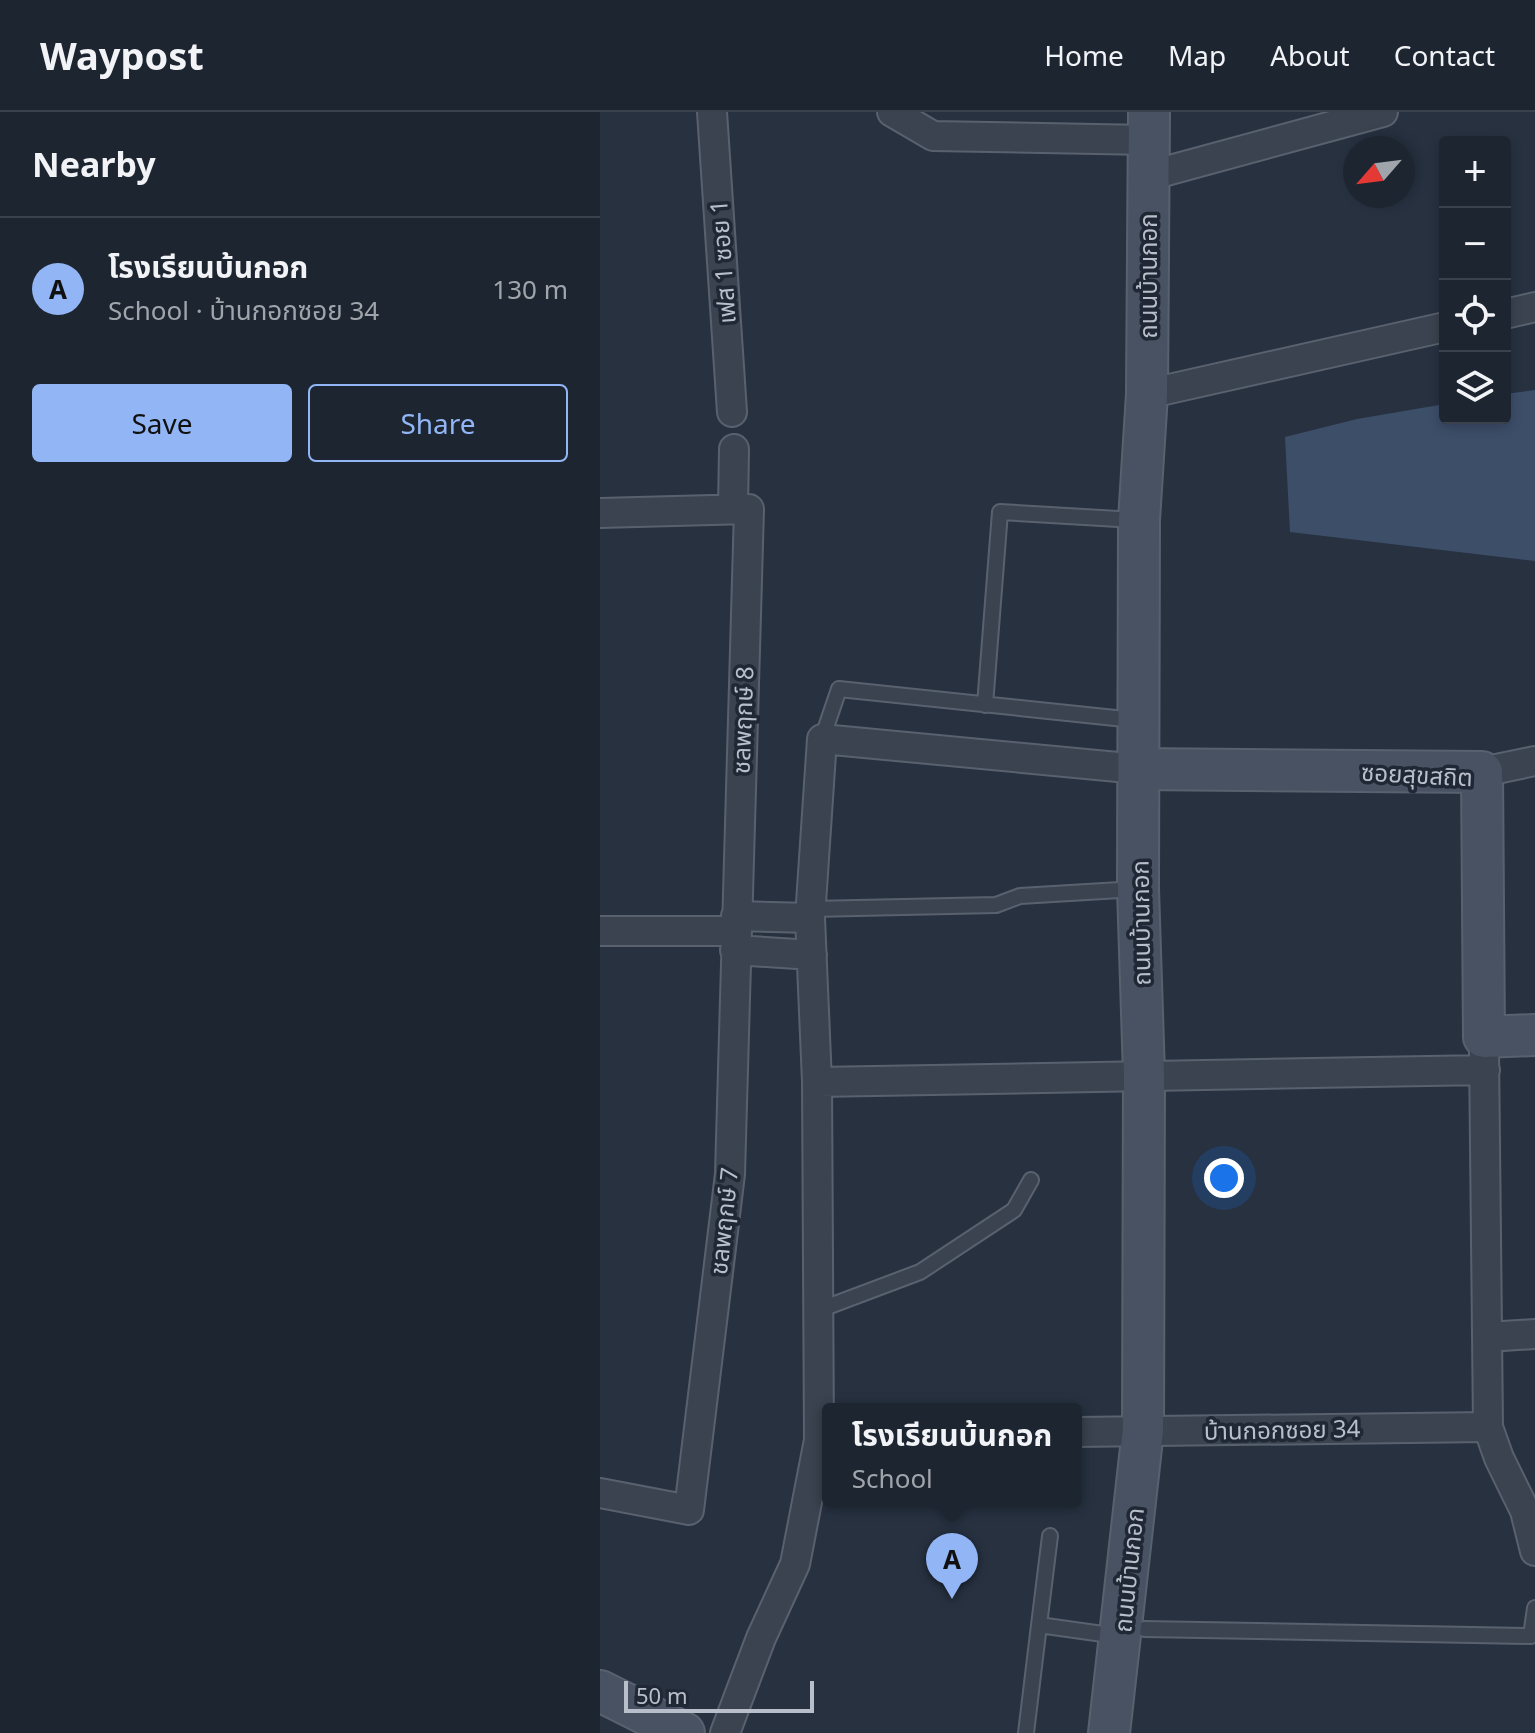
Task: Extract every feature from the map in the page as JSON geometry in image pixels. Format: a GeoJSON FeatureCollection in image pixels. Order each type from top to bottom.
{"type":"FeatureCollection","features":[{"type":"Feature","properties":{"kind":"street","name":"เฟส 1 ซอย 1"},"geometry":{"type":"LineString","coordinates":[[712,112],[732,412]]}},
{"type":"Feature","properties":{"kind":"street"},"geometry":{"type":"LineString","coordinates":[[892,112],[933,136],[1148,143],[1383,112]]}},
{"type":"Feature","properties":{"kind":"street","name":"ถนนบ้านกอก"},"geometry":{"type":"LineString","coordinates":[[1109,1733],[1133,1633],[1143,1430],[1144,1075],[1138,889],[1139,520],[1147,394],[1148,143]]}},
{"type":"Feature","properties":{"kind":"street"},"geometry":{"type":"LineString","coordinates":[[1511,313],[1535,307]]}},
{"type":"Feature","properties":{"kind":"street"},"geometry":{"type":"LineString","coordinates":[[1147,394],[1439,328]]}},
{"type":"Feature","properties":{"kind":"street","name":"ชลพฤกษ์ 8"},"geometry":{"type":"LineString","coordinates":[[734,449],[741,509],[736,932]]}},
{"type":"Feature","properties":{"kind":"street"},"geometry":{"type":"LineString","coordinates":[[600,513],[741,509]]}},
{"type":"Feature","properties":{"kind":"street"},"geometry":{"type":"LineString","coordinates":[[823,1403],[811,914],[822,739],[1139,769]]}},
{"type":"Feature","properties":{"kind":"street"},"geometry":{"type":"LineString","coordinates":[[1482,772],[1535,761]]}},
{"type":"Feature","properties":{"kind":"street","name":"ซอยสุขสถิต"},"geometry":{"type":"LineString","coordinates":[[1139,769],[1482,772],[1488,1427],[1499,1458],[1525,1511],[1535,1551]]}},
{"type":"Feature","properties":{"kind":"street"},"geometry":{"type":"LineString","coordinates":[[600,931],[736,932],[811,914]]}},
{"type":"Feature","properties":{"kind":"street"},"geometry":{"type":"LineString","coordinates":[[736,932],[812,955]]}},
{"type":"Feature","properties":{"kind":"street","name":"ชลพฤกษ์ 7"},"geometry":{"type":"LineString","coordinates":[[600,1493],[689,1510],[730,1174],[736,932]]}},
{"type":"Feature","properties":{"kind":"street"},"geometry":{"type":"LineString","coordinates":[[817,1082],[1144,1075],[1484,1054],[1535,1035]]}},
{"type":"Feature","properties":{"kind":"street"},"geometry":{"type":"LineString","coordinates":[[1487,1337],[1535,1334]]}},
{"type":"Feature","properties":{"kind":"street","name":"บ้านกอกซอย 34"},"geometry":{"type":"LineString","coordinates":[[1082,1432],[1488,1427]]}},
{"type":"Feature","properties":{"kind":"street"},"geometry":{"type":"LineString","coordinates":[[725,1733],[761,1638],[795,1564],[822,1449]]}},
{"type":"Feature","properties":{"kind":"street"},"geometry":{"type":"LineString","coordinates":[[600,1691],[684,1733]]}},
{"type":"Feature","properties":{"kind":"lane"},"geometry":{"type":"LineString","coordinates":[[985,705],[1000,512],[1139,520]]}},
{"type":"Feature","properties":{"kind":"lane"},"geometry":{"type":"LineString","coordinates":[[822,739],[839,689],[1139,720]]}},
{"type":"Feature","properties":{"kind":"lane"},"geometry":{"type":"LineString","coordinates":[[811,914],[996,905],[1020,896],[1138,889]]}},
{"type":"Feature","properties":{"kind":"lane"},"geometry":{"type":"LineString","coordinates":[[819,1310],[920,1272],[1014,1210],[1031,1180]]}},
{"type":"Feature","properties":{"kind":"lane"},"geometry":{"type":"LineString","coordinates":[[1026,1733],[1050,1536]]}},
{"type":"Feature","properties":{"kind":"lane"},"geometry":{"type":"LineString","coordinates":[[1039,1625],[1133,1633],[1531,1636],[1535,1608]]}},
{"type":"Feature","properties":{"kind":"water"},"geometry":{"type":"Polygon","coordinates":[[[1535,390],[1535,561],[1290,532],[1285,437],[1357,419],[1439,405],[1439,424],[1511,424],[1511,393],[1535,390]]]}},
{"type":"Feature","properties":{"kind":"place","name":"โรงเรียนบ้นกอก"},"geometry":{"type":"Point","coordinates":[952,1599]}}]}
